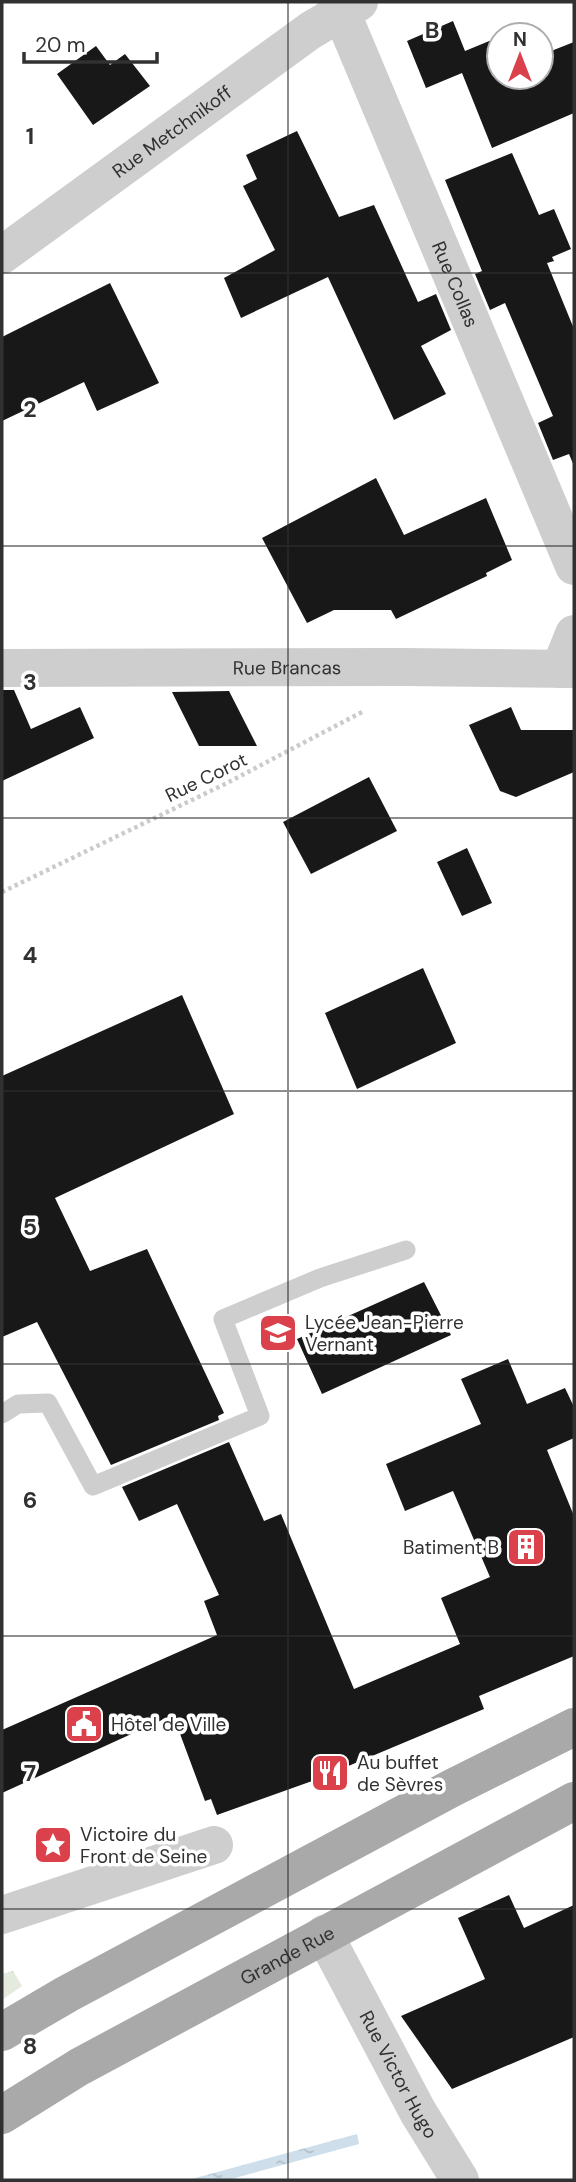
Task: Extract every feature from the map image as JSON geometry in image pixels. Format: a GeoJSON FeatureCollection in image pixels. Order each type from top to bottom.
{"type":"FeatureCollection","features":[{"type":"Feature","properties":{"kind":"main road"},"geometry":{"type":"LineString","coordinates":[[2,2032],[163,1942],[574,1727]]}},
{"type":"Feature","properties":{"kind":"main road","name":"Grande Rue"},"geometry":{"type":"LineString","coordinates":[[2,2115],[79,2067],[333,1950],[574,1801]]}},
{"type":"Feature","properties":{"kind":"street","name":"Rue Metchnikoff"},"geometry":{"type":"LineString","coordinates":[[2,256],[346,5]]}},
{"type":"Feature","properties":{"kind":"street","name":"Rue Collas"},"geometry":{"type":"LineString","coordinates":[[346,5],[574,566]]}},
{"type":"Feature","properties":{"kind":"street"},"geometry":{"type":"LineString","coordinates":[[567,669],[574,634]]}},
{"type":"Feature","properties":{"kind":"street","name":"Rue Brancas"},"geometry":{"type":"LineString","coordinates":[[2,668],[567,669]]}},
{"type":"Feature","properties":{"kind":"street"},"geometry":{"type":"LineString","coordinates":[[2,1914],[214,1845]]}},
{"type":"Feature","properties":{"kind":"street","name":"Rue Victor Hugo"},"geometry":{"type":"LineString","coordinates":[[333,1950],[368,2022],[460,2180]]}},
{"type":"Feature","properties":{"kind":"lane"},"geometry":{"type":"LineString","coordinates":[[2,1414],[18,1404],[48,1403],[93,1486],[260,1416],[223,1319],[320,1278],[406,1250]]}},
{"type":"Feature","properties":{"kind":"path","name":"Rue Corot"},"geometry":{"type":"LineString","coordinates":[[2,892],[225,784],[363,712],[388,697],[405,667]]}},
{"type":"Feature","properties":{"kind":"green space"},"geometry":{"type":"Polygon","coordinates":[[[13,1971],[22,1986],[2,2000],[2,1974],[13,1971]]]}},
{"type":"Feature","properties":{"kind":"water"},"geometry":{"type":"Polygon","coordinates":[[[357,2134],[359,2144],[228,2180],[188,2180],[357,2134]]]}},
{"type":"Feature","properties":{"kind":"building"},"geometry":{"type":"Polygon","coordinates":[[[453,21],[465,51],[485,43],[485,91],[555,91],[555,49],[574,42],[574,113],[492,148],[462,73],[426,88],[407,41],[453,21]]]}},
{"type":"Feature","properties":{"kind":"building"},"geometry":{"type":"Polygon","coordinates":[[[96,46],[110,65],[125,54],[150,86],[93,125],[57,74],[96,46]]]}},
{"type":"Feature","properties":{"kind":"building"},"geometry":{"type":"Polygon","coordinates":[[[297,131],[339,217],[374,205],[418,302],[436,294],[451,330],[421,346],[446,394],[394,420],[328,277],[241,318],[224,278],[275,250],[243,186],[257,179],[246,155],[297,131]]]}},
{"type":"Feature","properties":{"kind":"building"},"geometry":{"type":"Polygon","coordinates":[[[512,153],[539,215],[554,209],[571,249],[552,257],[554,261],[547,263],[574,329],[574,466],[569,454],[553,460],[538,423],[553,416],[505,303],[490,310],[475,274],[482,271],[445,180],[512,153]]]}},
{"type":"Feature","properties":{"kind":"building"},"geometry":{"type":"Polygon","coordinates":[[[110,283],[159,383],[97,411],[84,382],[2,421],[2,337],[110,283]]]}},
{"type":"Feature","properties":{"kind":"building"},"geometry":{"type":"Polygon","coordinates":[[[376,478],[404,535],[486,498],[512,560],[486,573],[487,576],[396,619],[391,610],[334,610],[307,623],[262,538],[376,478]]]}},
{"type":"Feature","properties":{"kind":"building"},"geometry":{"type":"Polygon","coordinates":[[[2,690],[14,690],[31,729],[80,707],[94,738],[2,781],[2,690]]]}},
{"type":"Feature","properties":{"kind":"building"},"geometry":{"type":"Polygon","coordinates":[[[229,691],[257,746],[199,746],[172,692],[229,691]]]}},
{"type":"Feature","properties":{"kind":"building"},"geometry":{"type":"Polygon","coordinates":[[[511,707],[521,730],[574,730],[574,772],[516,797],[500,791],[469,725],[511,707]]]}},
{"type":"Feature","properties":{"kind":"building"},"geometry":{"type":"Polygon","coordinates":[[[369,777],[397,831],[311,874],[283,822],[369,777]]]}},
{"type":"Feature","properties":{"kind":"building"},"geometry":{"type":"Polygon","coordinates":[[[467,848],[492,903],[462,916],[437,862],[467,848]]]}},
{"type":"Feature","properties":{"kind":"building"},"geometry":{"type":"Polygon","coordinates":[[[423,968],[456,1043],[357,1089],[325,1013],[423,968]]]}},
{"type":"Feature","properties":{"kind":"building"},"geometry":{"type":"Polygon","coordinates":[[[182,995],[234,1114],[55,1198],[90,1271],[147,1249],[224,1413],[218,1416],[219,1420],[111,1465],[37,1322],[2,1337],[2,1076],[182,995]]]}},
{"type":"Feature","properties":{"kind":"building"},"geometry":{"type":"Polygon","coordinates":[[[424,1282],[451,1335],[322,1394],[297,1339],[424,1282]]]}},
{"type":"Feature","properties":{"kind":"building"},"geometry":{"type":"Polygon","coordinates":[[[508,1359],[527,1404],[565,1388],[574,1407],[574,1438],[547,1450],[574,1516],[574,1656],[479,1696],[484,1709],[315,1780],[217,1815],[211,1799],[205,1801],[173,1715],[2,1793],[2,1730],[217,1635],[204,1601],[219,1595],[177,1504],[139,1521],[122,1487],[229,1442],[264,1521],[281,1514],[354,1689],[460,1644],[441,1598],[490,1577],[453,1491],[405,1511],[386,1464],[481,1424],[461,1379],[508,1359]]]}},
{"type":"Feature","properties":{"kind":"building"},"geometry":{"type":"Polygon","coordinates":[[[509,1895],[524,1928],[574,1905],[574,2037],[452,2089],[401,2016],[485,1979],[458,1918],[509,1895]]]}},
{"type":"Feature","properties":{"kind":"place","name":"Lycée Jean-Pierre Vernant"},"geometry":{"type":"Point","coordinates":[278,1333]}},
{"type":"Feature","properties":{"kind":"place","name":"Batiment B"},"geometry":{"type":"Point","coordinates":[526,1547]}},
{"type":"Feature","properties":{"kind":"place","name":"Hôtel de Ville"},"geometry":{"type":"Point","coordinates":[84,1724]}},
{"type":"Feature","properties":{"kind":"place","name":"Au buffet de Sèvres"},"geometry":{"type":"Point","coordinates":[330,1773]}},
{"type":"Feature","properties":{"kind":"place","name":"Victoire du Front de Seine"},"geometry":{"type":"Point","coordinates":[53,1845]}}]}
